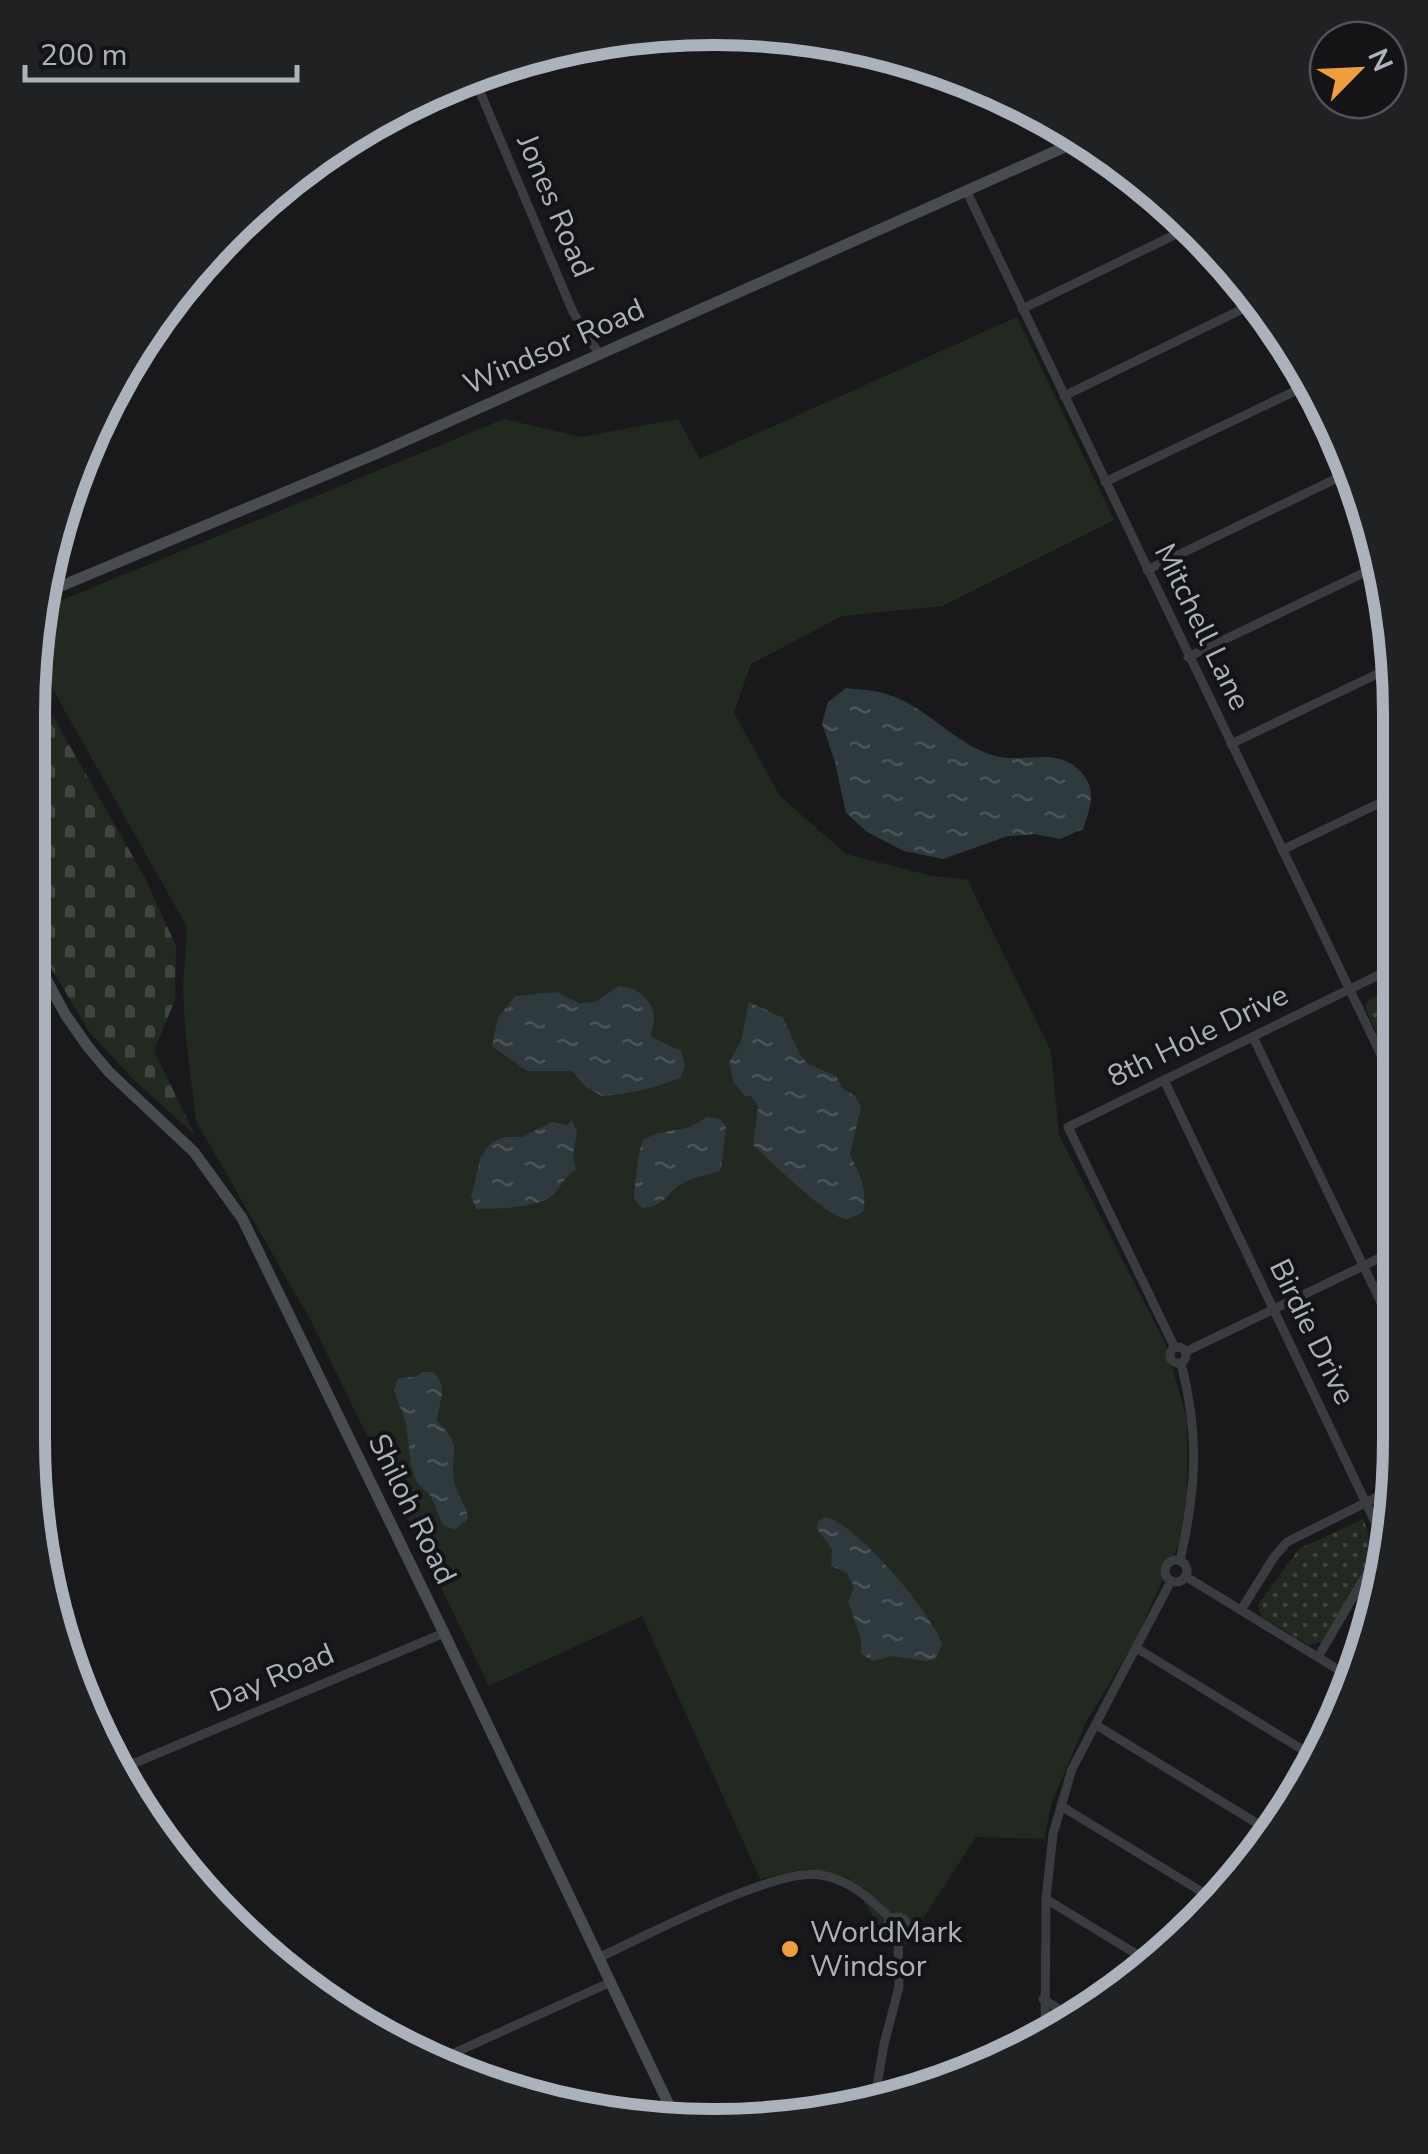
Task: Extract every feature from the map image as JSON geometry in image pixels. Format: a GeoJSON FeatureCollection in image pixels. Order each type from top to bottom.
{"type":"FeatureCollection","features":[{"type":"Feature","properties":{"kind":"main road","name":"Windsor Road"},"geometry":{"type":"LineString","coordinates":[[57,589],[378,453],[1067,146]]}},
{"type":"Feature","properties":{"kind":"main road","name":"Shiloh Road"},"geometry":{"type":"LineString","coordinates":[[45,976],[66,1014],[108,1072],[194,1152],[242,1218],[671,2108]]}},
{"type":"Feature","properties":{"kind":"street","name":"Jones Road"},"geometry":{"type":"LineString","coordinates":[[478,89],[572,312],[600,354]]}},
{"type":"Feature","properties":{"kind":"street","name":"Mitchell Lane"},"geometry":{"type":"LineString","coordinates":[[967,192],[1383,1059]]}},
{"type":"Feature","properties":{"kind":"street"},"geometry":{"type":"LineString","coordinates":[[1022,309],[1179,233]]}},
{"type":"Feature","properties":{"kind":"street"},"geometry":{"type":"LineString","coordinates":[[1064,396],[1245,308]]}},
{"type":"Feature","properties":{"kind":"street"},"geometry":{"type":"LineString","coordinates":[[1105,482],[1298,390]]}},
{"type":"Feature","properties":{"kind":"street"},"geometry":{"type":"LineString","coordinates":[[1147,570],[1339,477]]}},
{"type":"Feature","properties":{"kind":"street"},"geometry":{"type":"LineString","coordinates":[[1188,657],[1367,571]]}},
{"type":"Feature","properties":{"kind":"street"},"geometry":{"type":"LineString","coordinates":[[1231,744],[1382,672]]}},
{"type":"Feature","properties":{"kind":"street"},"geometry":{"type":"LineString","coordinates":[[1282,850],[1383,801]]}},
{"type":"Feature","properties":{"kind":"street","name":"8th Hole Drive"},"geometry":{"type":"LineString","coordinates":[[1180,1354],[1068,1127],[1383,973]]}},
{"type":"Feature","properties":{"kind":"street"},"geometry":{"type":"LineString","coordinates":[[1253,1037],[1383,1307]]}},
{"type":"Feature","properties":{"kind":"street","name":"Birdie Drive"},"geometry":{"type":"LineString","coordinates":[[1164,1080],[1377,1525]]}},
{"type":"Feature","properties":{"kind":"street"},"geometry":{"type":"LineString","coordinates":[[1180,1561],[1194,1502],[1195,1451],[1180,1354],[1383,1256]]}},
{"type":"Feature","properties":{"kind":"street"},"geometry":{"type":"LineString","coordinates":[[1241,1610],[1287,1542],[1381,1496]]}},
{"type":"Feature","properties":{"kind":"street"},"geometry":{"type":"LineString","coordinates":[[1180,1561],[1186,1568],[1185,1576],[1178,1582],[1171,1580],[1165,1572],[1167,1565],[1180,1561]]}},
{"type":"Feature","properties":{"kind":"street","name":"Birdie Drive"},"geometry":{"type":"LineString","coordinates":[[1318,1657],[1370,1570]]}},
{"type":"Feature","properties":{"kind":"street"},"geometry":{"type":"LineString","coordinates":[[1185,1576],[1341,1671]]}},
{"type":"Feature","properties":{"kind":"street"},"geometry":{"type":"LineString","coordinates":[[1044,2021],[1046,1899],[1061,1806],[1072,1770],[1171,1580]]}},
{"type":"Feature","properties":{"kind":"street","name":"Day Road"},"geometry":{"type":"LineString","coordinates":[[130,1765],[444,1633]]}},
{"type":"Feature","properties":{"kind":"street"},"geometry":{"type":"LineString","coordinates":[[1138,1649],[1305,1752]]}},
{"type":"Feature","properties":{"kind":"street"},"geometry":{"type":"LineString","coordinates":[[1096,1725],[1260,1825]]}},
{"type":"Feature","properties":{"kind":"street"},"geometry":{"type":"LineString","coordinates":[[1061,1806],[1205,1894]]}},
{"type":"Feature","properties":{"kind":"street"},"geometry":{"type":"LineString","coordinates":[[600,1957],[768,1882],[806,1873],[821,1874],[851,1886],[866,1894],[891,1920],[897,1917],[906,1922],[906,1932],[898,1936],[900,1986],[877,2088]]}},
{"type":"Feature","properties":{"kind":"street"},"geometry":{"type":"LineString","coordinates":[[1046,1899],[1139,1956]]}},
{"type":"Feature","properties":{"kind":"street"},"geometry":{"type":"LineString","coordinates":[[451,2055],[612,1982]]}},
{"type":"Feature","properties":{"kind":"street"},"geometry":{"type":"LineString","coordinates":[[1043,1999],[1062,2011]]}},
{"type":"Feature","properties":{"kind":"green space"},"geometry":{"type":"Polygon","coordinates":[[[1017,317],[1114,520],[942,606],[842,616],[751,664],[734,713],[780,796],[846,854],[932,876],[967,879],[1051,1051],[1059,1135],[1165,1343],[1187,1419],[1187,1507],[1181,1539],[1135,1641],[1085,1724],[1052,1802],[1044,1839],[976,1837],[905,1946],[887,1939],[849,1878],[806,1869],[760,1879],[642,1616],[489,1686],[310,1319],[196,1121],[183,988],[187,927],[46,677],[55,603],[504,419],[582,437],[678,419],[700,459],[1017,317]]]}},
{"type":"Feature","properties":{"kind":"green space"},"geometry":{"type":"Polygon","coordinates":[[[45,703],[144,876],[176,946],[175,1000],[154,1051],[195,1135],[134,1080],[90,1033],[45,958],[45,703]]]}},
{"type":"Feature","properties":{"kind":"green space"},"geometry":{"type":"Polygon","coordinates":[[[1383,992],[1383,1046],[1366,1010],[1368,1001],[1383,992]]]}},
{"type":"Feature","properties":{"kind":"green space"},"geometry":{"type":"Polygon","coordinates":[[[1363,1519],[1369,1551],[1365,1567],[1351,1598],[1323,1641],[1309,1645],[1261,1616],[1258,1605],[1299,1549],[1363,1519]]]}},
{"type":"Feature","properties":{"kind":"green space"},"geometry":{"type":"Polygon","coordinates":[[[1333,1694],[1310,1744],[1304,1740],[1333,1694]]]}},
{"type":"Feature","properties":{"kind":"water"},"geometry":{"type":"Polygon","coordinates":[[[846,688],[881,692],[905,702],[966,743],[992,755],[1049,757],[1070,763],[1086,778],[1091,792],[1083,829],[1060,839],[1034,834],[1008,836],[943,859],[904,851],[867,832],[846,813],[822,723],[828,702],[846,688]]]}},
{"type":"Feature","properties":{"kind":"water"},"geometry":{"type":"Polygon","coordinates":[[[619,986],[638,992],[648,1001],[654,1020],[651,1037],[681,1051],[685,1066],[680,1078],[602,1096],[586,1087],[572,1071],[527,1071],[492,1046],[498,1018],[515,996],[557,992],[579,1003],[595,1002],[619,986]]]}},
{"type":"Feature","properties":{"kind":"water"},"geometry":{"type":"Polygon","coordinates":[[[749,1002],[783,1018],[800,1055],[808,1064],[836,1076],[861,1107],[850,1154],[863,1189],[862,1213],[848,1219],[839,1217],[753,1145],[758,1107],[734,1083],[729,1063],[741,1041],[749,1002]]]}},
{"type":"Feature","properties":{"kind":"water"},"geometry":{"type":"Polygon","coordinates":[[[707,1117],[720,1119],[726,1127],[721,1168],[679,1185],[657,1205],[642,1208],[634,1199],[643,1140],[691,1127],[707,1117]]]}},
{"type":"Feature","properties":{"kind":"water"},"geometry":{"type":"Polygon","coordinates":[[[572,1120],[577,1132],[573,1155],[576,1170],[555,1193],[529,1205],[477,1209],[471,1197],[481,1156],[491,1143],[505,1137],[522,1137],[552,1122],[567,1125],[572,1120]]]}},
{"type":"Feature","properties":{"kind":"water"},"geometry":{"type":"Polygon","coordinates":[[[433,1372],[441,1384],[437,1421],[453,1444],[454,1481],[467,1513],[468,1519],[454,1530],[443,1525],[431,1496],[417,1483],[406,1423],[394,1390],[398,1378],[433,1372]]]}},
{"type":"Feature","properties":{"kind":"water"},"geometry":{"type":"Polygon","coordinates":[[[825,1517],[873,1551],[908,1591],[942,1644],[936,1659],[892,1656],[874,1661],[861,1654],[861,1639],[848,1601],[854,1587],[847,1573],[831,1566],[832,1549],[817,1529],[818,1521],[825,1517]]]}},
{"type":"Feature","properties":{"kind":"place","name":"WorldMark Windsor"},"geometry":{"type":"Point","coordinates":[790,1949]}}]}
